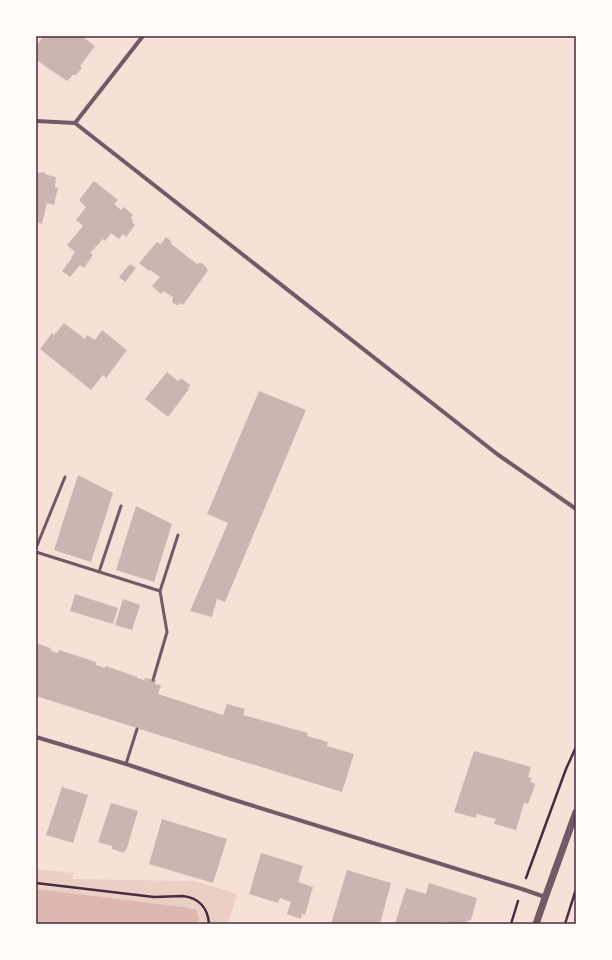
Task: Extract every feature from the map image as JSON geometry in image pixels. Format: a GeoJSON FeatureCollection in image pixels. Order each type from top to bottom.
{"type":"FeatureCollection","features":[{"type":"Feature","properties":{"kind":"street"},"geometry":{"type":"LineString","coordinates":[[76,123],[144,36]]}},
{"type":"Feature","properties":{"kind":"street"},"geometry":{"type":"LineString","coordinates":[[36,121],[76,123],[497,454],[576,509]]}},
{"type":"Feature","properties":{"kind":"street"},"geometry":{"type":"LineString","coordinates":[[36,737],[126,764],[545,897]]}},
{"type":"Feature","properties":{"kind":"street"},"geometry":{"type":"LineString","coordinates":[[536,924],[576,812]]}},
{"type":"Feature","properties":{"kind":"lane"},"geometry":{"type":"LineString","coordinates":[[36,548],[65,477]]}},
{"type":"Feature","properties":{"kind":"lane"},"geometry":{"type":"LineString","coordinates":[[99,572],[121,506]]}},
{"type":"Feature","properties":{"kind":"lane"},"geometry":{"type":"LineString","coordinates":[[153,680],[167,632],[160,591],[178,535]]}},
{"type":"Feature","properties":{"kind":"lane"},"geometry":{"type":"LineString","coordinates":[[36,552],[160,591]]}},
{"type":"Feature","properties":{"kind":"lane"},"geometry":{"type":"LineString","coordinates":[[126,764],[137,728]]}},
{"type":"Feature","properties":{"kind":"path"},"geometry":{"type":"LineString","coordinates":[[511,924],[522,889],[566,769],[576,747]]}},
{"type":"Feature","properties":{"kind":"path"},"geometry":{"type":"LineString","coordinates":[[36,883],[154,897],[187,896],[196,900],[206,910],[209,924]]}},
{"type":"Feature","properties":{"kind":"path"},"geometry":{"type":"LineString","coordinates":[[565,924],[576,889]]}},
{"type":"Feature","properties":{"kind":"shaded area"},"geometry":{"type":"Polygon","coordinates":[[[36,869],[74,873],[72,879],[195,881],[237,894],[228,924],[36,924],[36,869]]]}},
{"type":"Feature","properties":{"kind":"shaded area"},"geometry":{"type":"Polygon","coordinates":[[[36,889],[196,909],[199,919],[196,924],[36,924],[36,889]]]}},
{"type":"Feature","properties":{"kind":"building"},"geometry":{"type":"Polygon","coordinates":[[[44,36],[82,36],[95,46],[80,66],[82,68],[76,75],[73,75],[67,81],[38,61],[36,64],[36,46],[44,36]]]}},
{"type":"Feature","properties":{"kind":"building"},"geometry":{"type":"Polygon","coordinates":[[[36,172],[44,172],[47,175],[56,177],[55,187],[58,188],[54,205],[47,203],[42,224],[36,222],[36,172]]]}},
{"type":"Feature","properties":{"kind":"building"},"geometry":{"type":"Polygon","coordinates":[[[94,181],[118,200],[114,204],[121,210],[124,207],[133,215],[131,218],[135,225],[126,237],[123,234],[119,239],[111,233],[105,241],[103,239],[90,253],[93,255],[84,268],[80,265],[70,277],[62,271],[75,252],[67,245],[83,226],[76,220],[86,207],[79,200],[94,181]]]}},
{"type":"Feature","properties":{"kind":"building"},"geometry":{"type":"Polygon","coordinates":[[[166,237],[172,242],[170,243],[197,264],[202,263],[208,270],[183,305],[181,303],[176,305],[172,302],[173,297],[163,291],[161,294],[152,286],[160,277],[139,263],[157,242],[161,244],[166,237]]]}},
{"type":"Feature","properties":{"kind":"building"},"geometry":{"type":"Polygon","coordinates":[[[130,264],[136,268],[125,282],[119,277],[130,264]]]}},
{"type":"Feature","properties":{"kind":"building"},"geometry":{"type":"Polygon","coordinates":[[[64,323],[85,339],[87,335],[95,340],[102,330],[127,350],[106,378],[103,375],[91,390],[40,349],[52,333],[54,335],[64,323]]]}},
{"type":"Feature","properties":{"kind":"building"},"geometry":{"type":"Polygon","coordinates":[[[167,372],[178,381],[181,378],[190,385],[188,388],[189,389],[168,417],[145,399],[167,372]]]}},
{"type":"Feature","properties":{"kind":"building"},"geometry":{"type":"Polygon","coordinates":[[[259,391],[306,410],[225,602],[217,599],[212,617],[190,611],[228,523],[207,514],[259,391]]]}},
{"type":"Feature","properties":{"kind":"building"},"geometry":{"type":"Polygon","coordinates":[[[78,475],[113,493],[91,562],[54,550],[78,475]]]}},
{"type":"Feature","properties":{"kind":"building"},"geometry":{"type":"Polygon","coordinates":[[[136,506],[172,524],[154,582],[116,570],[136,506]]]}},
{"type":"Feature","properties":{"kind":"building"},"geometry":{"type":"Polygon","coordinates":[[[75,594],[118,608],[113,624],[70,611],[75,594]]]}},
{"type":"Feature","properties":{"kind":"building"},"geometry":{"type":"Polygon","coordinates":[[[123,599],[140,605],[132,630],[115,625],[123,599]]]}},
{"type":"Feature","properties":{"kind":"building"},"geometry":{"type":"Polygon","coordinates":[[[36,643],[50,648],[52,651],[58,653],[59,650],[96,662],[96,665],[105,668],[106,666],[137,678],[144,680],[145,678],[156,680],[155,684],[161,685],[158,694],[223,715],[227,704],[245,709],[243,715],[308,733],[307,736],[328,742],[327,746],[354,754],[342,792],[36,696],[36,643]]]}},
{"type":"Feature","properties":{"kind":"building"},"geometry":{"type":"Polygon","coordinates":[[[474,751],[531,767],[528,777],[532,778],[530,782],[534,783],[535,785],[528,804],[524,803],[516,830],[494,824],[496,819],[477,814],[476,818],[454,812],[474,751]]]}},
{"type":"Feature","properties":{"kind":"building"},"geometry":{"type":"Polygon","coordinates":[[[62,787],[88,795],[73,843],[46,835],[62,787]]]}},
{"type":"Feature","properties":{"kind":"building"},"geometry":{"type":"Polygon","coordinates":[[[111,803],[138,811],[126,851],[125,850],[124,853],[112,849],[112,846],[98,842],[111,803]]]}},
{"type":"Feature","properties":{"kind":"building"},"geometry":{"type":"Polygon","coordinates":[[[162,819],[227,839],[213,883],[149,864],[162,819]]]}},
{"type":"Feature","properties":{"kind":"building"},"geometry":{"type":"Polygon","coordinates":[[[261,853],[303,866],[298,882],[313,887],[305,915],[302,914],[301,919],[287,914],[291,902],[280,898],[278,903],[249,894],[261,853]]]}},
{"type":"Feature","properties":{"kind":"building"},"geometry":{"type":"Polygon","coordinates":[[[347,870],[391,883],[380,924],[331,924],[347,870]]]}},
{"type":"Feature","properties":{"kind":"building"},"geometry":{"type":"Polygon","coordinates":[[[429,883],[477,898],[471,920],[467,921],[466,924],[442,922],[435,924],[395,924],[406,888],[426,894],[429,883]]]}}]}
